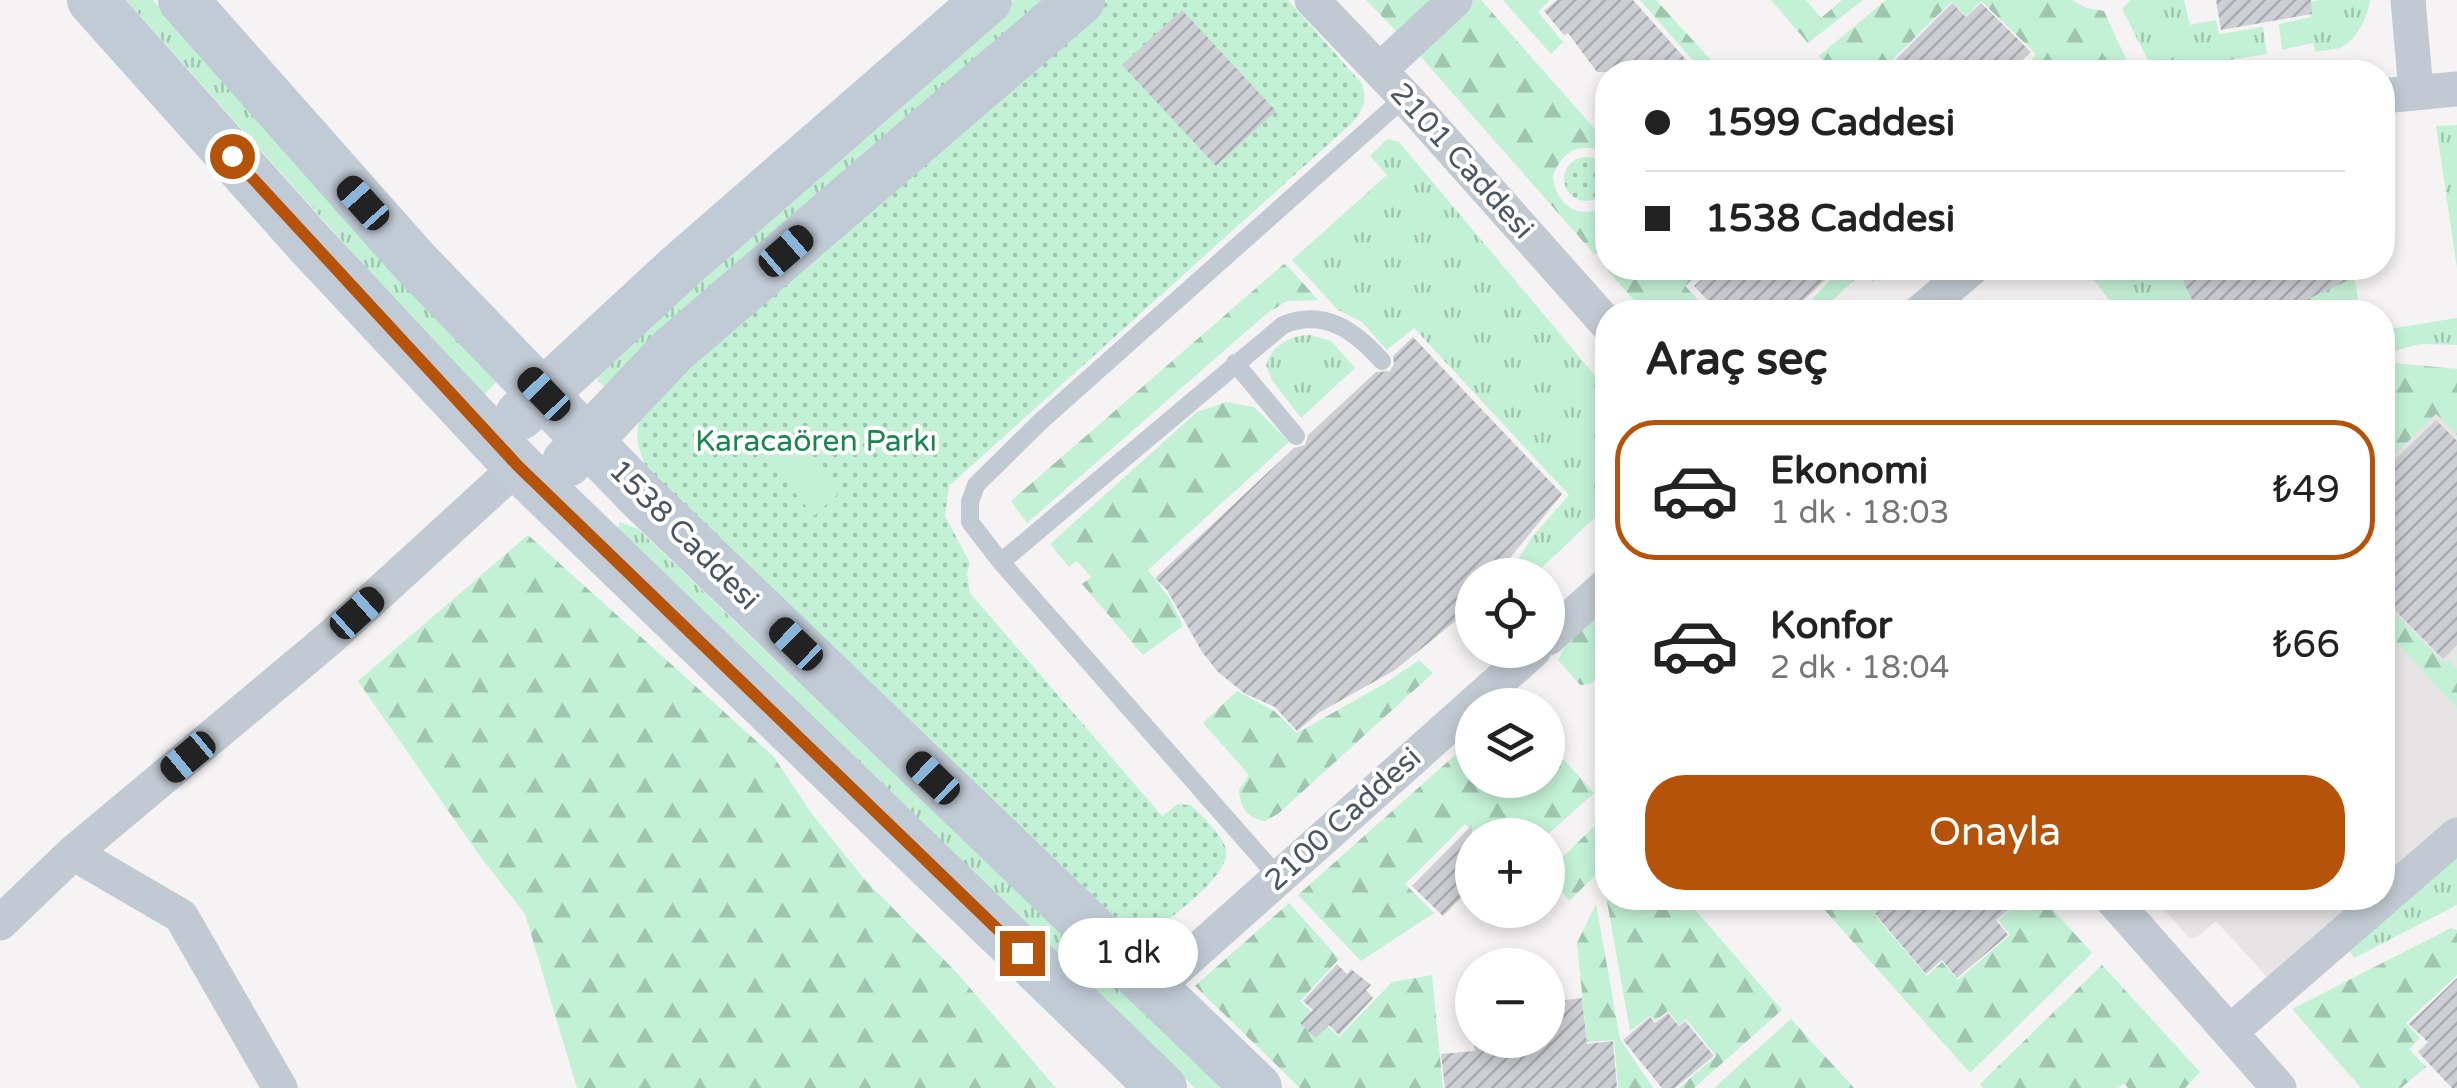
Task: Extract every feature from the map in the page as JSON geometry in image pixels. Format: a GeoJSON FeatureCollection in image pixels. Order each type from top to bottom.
{"type":"FeatureCollection","features":[{"type":"Feature","properties":{"kind":"main road"},"geometry":{"type":"LineString","coordinates":[[92,0],[311,245],[518,466],[1162,1088]]}},
{"type":"Feature","properties":{"kind":"main road","name":"1538 Caddesi"},"geometry":{"type":"LineString","coordinates":[[183,0],[414,261],[640,495],[1256,1088]]}},
{"type":"Feature","properties":{"kind":"main road"},"geometry":{"type":"LineString","coordinates":[[518,466],[509,446],[510,430],[520,416],[680,267],[987,0]]}},
{"type":"Feature","properties":{"kind":"main road","name":"1538 Caddesi"},"geometry":{"type":"LineString","coordinates":[[518,466],[540,473],[557,469],[674,350],[1080,0]]}},
{"type":"Feature","properties":{"kind":"street","name":"2101 Caddesi"},"geometry":{"type":"LineString","coordinates":[[1312,0],[1405,96],[1595,311]]}},
{"type":"Feature","properties":{"kind":"street"},"geometry":{"type":"LineString","coordinates":[[1380,70],[1455,0]]}},
{"type":"Feature","properties":{"kind":"street"},"geometry":{"type":"LineString","coordinates":[[2408,0],[2399,94],[2457,90]]}},
{"type":"Feature","properties":{"kind":"street"},"geometry":{"type":"LineString","coordinates":[[1934,300],[1958,280]]}},
{"type":"Feature","properties":{"kind":"street"},"geometry":{"type":"LineString","coordinates":[[0,924],[73,853],[330,638],[518,466]]}},
{"type":"Feature","properties":{"kind":"street"},"geometry":{"type":"LineString","coordinates":[[1565,623],[1595,596]]}},
{"type":"Feature","properties":{"kind":"street","name":"2100 Caddesi"},"geometry":{"type":"LineString","coordinates":[[1153,990],[1514,668]]}},
{"type":"Feature","properties":{"kind":"street"},"geometry":{"type":"LineString","coordinates":[[2395,888],[2457,834]]}},
{"type":"Feature","properties":{"kind":"street"},"geometry":{"type":"LineString","coordinates":[[73,853],[181,916],[280,1088]]}},
{"type":"Feature","properties":{"kind":"street"},"geometry":{"type":"LineString","coordinates":[[2122,910],[2279,1088]]}},
{"type":"Feature","properties":{"kind":"street"},"geometry":{"type":"LineString","coordinates":[[2230,1032],[2370,910]]}},
{"type":"Feature","properties":{"kind":"lane"},"geometry":{"type":"LineString","coordinates":[[1278,876],[1001,562],[970,522],[970,502],[976,484],[1041,421],[1405,96]]}},
{"type":"Feature","properties":{"kind":"lane"},"geometry":{"type":"LineString","coordinates":[[1001,562],[1272,332],[1304,319],[1342,325],[1382,361]]}},
{"type":"Feature","properties":{"kind":"lane"},"geometry":{"type":"LineString","coordinates":[[1236,363],[1296,436]]}},
{"type":"Feature","properties":{"kind":"shaded area"},"geometry":{"type":"Polygon","coordinates":[[[2395,363],[2457,369],[2457,820],[2395,875],[2395,363]]]}},
{"type":"Feature","properties":{"kind":"shaded area"},"geometry":{"type":"Polygon","coordinates":[[[2164,910],[2355,910],[2270,980],[2216,921],[2190,938],[2164,910]]]}},
{"type":"Feature","properties":{"kind":"green space"},"geometry":{"type":"Polygon","coordinates":[[[126,0],[153,0],[498,380],[482,397],[126,0]]]}},
{"type":"Feature","properties":{"kind":"green space"},"geometry":{"type":"Polygon","coordinates":[[[1014,0],[1052,0],[605,386],[598,382],[597,372],[788,197],[1014,0]]]}},
{"type":"Feature","properties":{"kind":"green space","name":"Karacaören Parkı"},"geometry":{"type":"Polygon","coordinates":[[[1106,0],[1288,0],[1362,84],[1365,95],[1362,109],[1352,123],[949,486],[945,516],[970,563],[970,593],[1162,816],[1178,804],[1191,805],[1224,844],[1225,860],[1206,887],[1136,944],[654,481],[637,436],[645,407],[1106,0]]]}},
{"type":"Feature","properties":{"kind":"green space"},"geometry":{"type":"Polygon","coordinates":[[[1366,0],[1433,0],[1397,32],[1366,0]]]}},
{"type":"Feature","properties":{"kind":"green space"},"geometry":{"type":"Polygon","coordinates":[[[1469,0],[1481,0],[1595,129],[1595,149],[1572,151],[1553,176],[1564,203],[1579,211],[1595,210],[1595,255],[1420,56],[1425,39],[1469,0]]]}},
{"type":"Feature","properties":{"kind":"green space"},"geometry":{"type":"Polygon","coordinates":[[[1503,0],[1550,0],[1538,12],[1563,42],[1551,54],[1503,0]]]}},
{"type":"Feature","properties":{"kind":"green space"},"geometry":{"type":"Polygon","coordinates":[[[1640,0],[1656,0],[1711,60],[1692,60],[1640,0]]]}},
{"type":"Feature","properties":{"kind":"green space"},"geometry":{"type":"Polygon","coordinates":[[[1771,0],[1806,0],[1821,18],[1842,0],[1863,0],[1808,43],[1771,0]]]}},
{"type":"Feature","properties":{"kind":"green space"},"geometry":{"type":"Polygon","coordinates":[[[1886,0],[2072,0],[2104,11],[2126,60],[2031,60],[2036,54],[1981,1],[1966,16],[1951,2],[1892,60],[1822,60],[1819,56],[1886,0]]]}},
{"type":"Feature","properties":{"kind":"green space"},"geometry":{"type":"Polygon","coordinates":[[[2130,0],[2184,0],[2190,25],[2216,20],[2219,34],[2263,27],[2267,54],[2229,60],[2148,60],[2122,9],[2130,0]]]}},
{"type":"Feature","properties":{"kind":"green space"},"geometry":{"type":"Polygon","coordinates":[[[2370,0],[2360,28],[2346,45],[2315,52],[2313,43],[2282,50],[2279,24],[2311,17],[2309,2],[2370,0]]]}},
{"type":"Feature","properties":{"kind":"green space"},"geometry":{"type":"Polygon","coordinates":[[[2457,125],[2457,268],[2436,126],[2457,125]]]}},
{"type":"Feature","properties":{"kind":"green space"},"geometry":{"type":"Polygon","coordinates":[[[1387,139],[1399,142],[1595,376],[1595,517],[1552,558],[1519,558],[1569,495],[1414,328],[1387,350],[1362,322],[1338,310],[1292,260],[1387,175],[1370,156],[1387,139]]]}},
{"type":"Feature","properties":{"kind":"green space"},"geometry":{"type":"Polygon","coordinates":[[[1586,157],[1594,159],[1595,198],[1586,201],[1570,195],[1564,179],[1570,163],[1586,157]]]}},
{"type":"Feature","properties":{"kind":"green space"},"geometry":{"type":"Polygon","coordinates":[[[1285,263],[1318,300],[1287,301],[1266,314],[1027,523],[1011,501],[1285,263]]]}},
{"type":"Feature","properties":{"kind":"green space"},"geometry":{"type":"Polygon","coordinates":[[[1616,280],[1692,280],[1685,286],[1698,300],[1634,300],[1616,280]]]}},
{"type":"Feature","properties":{"kind":"green space"},"geometry":{"type":"Polygon","coordinates":[[[1830,280],[1854,280],[1833,300],[1813,298],[1830,280]]]}},
{"type":"Feature","properties":{"kind":"green space"},"geometry":{"type":"Polygon","coordinates":[[[2094,280],[2355,280],[2358,300],[2109,300],[2094,280]]]}},
{"type":"Feature","properties":{"kind":"green space"},"geometry":{"type":"Polygon","coordinates":[[[2457,318],[2457,345],[2420,344],[2395,351],[2395,328],[2457,318]]]}},
{"type":"Feature","properties":{"kind":"green space"},"geometry":{"type":"Polygon","coordinates":[[[1311,335],[1331,341],[1355,368],[1301,418],[1272,380],[1266,365],[1283,342],[1311,335]]]}},
{"type":"Feature","properties":{"kind":"green space"},"geometry":{"type":"Polygon","coordinates":[[[2395,363],[2457,369],[2457,435],[2436,414],[2395,454],[2395,363]]]}},
{"type":"Feature","properties":{"kind":"green space"},"geometry":{"type":"Polygon","coordinates":[[[1226,402],[1254,407],[1289,442],[1148,570],[1170,599],[1183,626],[1143,655],[1082,584],[1091,577],[1077,561],[1069,567],[1050,544],[1197,412],[1226,402]]]}},
{"type":"Feature","properties":{"kind":"green space"},"geometry":{"type":"Polygon","coordinates":[[[792,438],[837,495],[814,516],[767,459],[792,438]]]}},
{"type":"Feature","properties":{"kind":"green space"},"geometry":{"type":"Polygon","coordinates":[[[620,522],[638,529],[1223,1088],[1195,1088],[616,533],[620,522]]]}},
{"type":"Feature","properties":{"kind":"green space"},"geometry":{"type":"Polygon","coordinates":[[[528,535],[773,756],[812,814],[865,880],[957,973],[1056,1088],[577,1088],[525,914],[358,681],[528,535]]]}},
{"type":"Feature","properties":{"kind":"green space"},"geometry":{"type":"Polygon","coordinates":[[[2395,614],[2444,663],[2449,660],[2457,669],[2457,708],[2395,641],[2395,614]]]}},
{"type":"Feature","properties":{"kind":"green space"},"geometry":{"type":"Polygon","coordinates":[[[1595,618],[1595,680],[1590,684],[1580,685],[1565,668],[1565,647],[1595,618]]]}},
{"type":"Feature","properties":{"kind":"green space"},"geometry":{"type":"Polygon","coordinates":[[[1419,660],[1433,673],[1279,813],[1265,821],[1246,811],[1239,790],[1249,775],[1203,723],[1237,691],[1274,711],[1297,733],[1419,660]]]}},
{"type":"Feature","properties":{"kind":"green space"},"geometry":{"type":"Polygon","coordinates":[[[1455,755],[1455,798],[1565,798],[1565,761],[1594,793],[1565,819],[1455,818],[1455,834],[1405,884],[1434,913],[1361,961],[1298,895],[1455,755]]]}},
{"type":"Feature","properties":{"kind":"green space"},"geometry":{"type":"Polygon","coordinates":[[[1595,826],[1595,876],[1569,901],[1565,895],[1565,855],[1595,826]]]}},
{"type":"Feature","properties":{"kind":"green space"},"geometry":{"type":"Polygon","coordinates":[[[2457,852],[2457,905],[2354,958],[2347,947],[2390,910],[2395,910],[2395,906],[2457,852]]]}},
{"type":"Feature","properties":{"kind":"green space"},"geometry":{"type":"Polygon","coordinates":[[[1289,903],[1339,959],[1300,1001],[1339,1037],[1392,982],[1432,975],[1443,1088],[1300,1088],[1195,986],[1289,903]]]}},
{"type":"Feature","properties":{"kind":"green space"},"geometry":{"type":"Polygon","coordinates":[[[1595,906],[1620,1039],[1653,1088],[1618,1088],[1614,1040],[1587,1042],[1577,943],[1595,906]]]}},
{"type":"Feature","properties":{"kind":"green space"},"geometry":{"type":"Polygon","coordinates":[[[1608,910],[1695,910],[1782,1010],[1694,1088],[1679,1088],[1716,1056],[1686,1019],[1679,1025],[1668,1011],[1655,1021],[1650,1016],[1630,1031],[1608,910]]]}},
{"type":"Feature","properties":{"kind":"green space"},"geometry":{"type":"Polygon","coordinates":[[[1825,910],[1879,910],[1874,915],[1927,976],[1942,962],[1958,980],[2010,935],[1998,920],[2010,910],[2053,910],[2092,953],[1970,1073],[1825,910]]]}},
{"type":"Feature","properties":{"kind":"green space"},"geometry":{"type":"Polygon","coordinates":[[[2451,928],[2457,930],[2457,975],[2406,1023],[2420,1038],[2409,1049],[2426,1067],[2401,1088],[2361,1088],[2292,1009],[2451,928]]]}},
{"type":"Feature","properties":{"kind":"green space"},"geometry":{"type":"Polygon","coordinates":[[[2102,965],[2200,1072],[2185,1088],[2128,1088],[2124,1083],[2118,1088],[1983,1088],[1980,1084],[2102,965]]]}},
{"type":"Feature","properties":{"kind":"green space"},"geometry":{"type":"Polygon","coordinates":[[[1791,1019],[1854,1088],[1714,1088],[1791,1019]]]}},
{"type":"Feature","properties":{"kind":"building"},"geometry":{"type":"Polygon","coordinates":[[[1557,0],[1633,0],[1686,60],[1595,60],[1595,69],[1568,33],[1564,35],[1544,11],[1557,0]]]}},
{"type":"Feature","properties":{"kind":"building"},"geometry":{"type":"Polygon","coordinates":[[[2216,0],[2311,0],[2312,14],[2221,30],[2216,0]]]}},
{"type":"Feature","properties":{"kind":"building"},"geometry":{"type":"Polygon","coordinates":[[[1952,3],[1966,17],[1981,3],[2031,52],[2023,60],[1895,60],[1952,3]]]}},
{"type":"Feature","properties":{"kind":"building"},"geometry":{"type":"Polygon","coordinates":[[[1182,10],[1276,111],[1216,166],[1122,65],[1182,10]]]}},
{"type":"Feature","properties":{"kind":"building"},"geometry":{"type":"Polygon","coordinates":[[[1700,280],[1825,280],[1804,300],[1707,300],[1694,286],[1700,280]]]}},
{"type":"Feature","properties":{"kind":"building"},"geometry":{"type":"Polygon","coordinates":[[[2349,280],[2311,300],[2192,300],[2183,281],[2349,280]]]}},
{"type":"Feature","properties":{"kind":"building"},"geometry":{"type":"Polygon","coordinates":[[[1413,337],[1562,494],[1510,558],[1455,558],[1455,621],[1395,670],[1320,712],[1297,731],[1275,707],[1244,693],[1218,672],[1202,652],[1167,590],[1155,578],[1294,448],[1305,445],[1308,435],[1376,372],[1390,371],[1393,356],[1413,337]]]}},
{"type":"Feature","properties":{"kind":"building"},"geometry":{"type":"Polygon","coordinates":[[[2436,420],[2457,441],[2457,645],[2443,659],[2395,610],[2395,459],[2436,420]]]}},
{"type":"Feature","properties":{"kind":"building"},"geometry":{"type":"Polygon","coordinates":[[[1455,842],[1455,904],[1443,916],[1412,886],[1455,842]]]}},
{"type":"Feature","properties":{"kind":"building"},"geometry":{"type":"Polygon","coordinates":[[[1880,910],[2009,910],[1996,920],[2008,935],[1957,978],[1942,960],[1926,974],[1875,914],[1880,910]]]}},
{"type":"Feature","properties":{"kind":"building"},"geometry":{"type":"Polygon","coordinates":[[[1337,964],[1347,974],[1351,969],[1371,985],[1366,990],[1373,998],[1339,1035],[1329,1025],[1315,1038],[1300,1023],[1313,1010],[1303,1001],[1337,964]]]}},
{"type":"Feature","properties":{"kind":"building"},"geometry":{"type":"Polygon","coordinates":[[[2457,978],[2457,1088],[2452,1088],[2418,1052],[2428,1042],[2409,1024],[2457,978]]]}},
{"type":"Feature","properties":{"kind":"building"},"geometry":{"type":"Polygon","coordinates":[[[1582,998],[1587,1044],[1613,1041],[1617,1088],[1445,1088],[1441,1054],[1455,1053],[1455,1058],[1565,1058],[1565,1000],[1582,998]]]}},
{"type":"Feature","properties":{"kind":"building"},"geometry":{"type":"Polygon","coordinates":[[[1668,1013],[1679,1026],[1685,1021],[1714,1056],[1675,1088],[1662,1088],[1623,1040],[1650,1017],[1655,1023],[1668,1013]]]}},
{"type":"Feature","properties":{"kind":"route"},"geometry":{"type":"LineString","coordinates":[[232,156],[518,466],[1022,953]]}}]}
